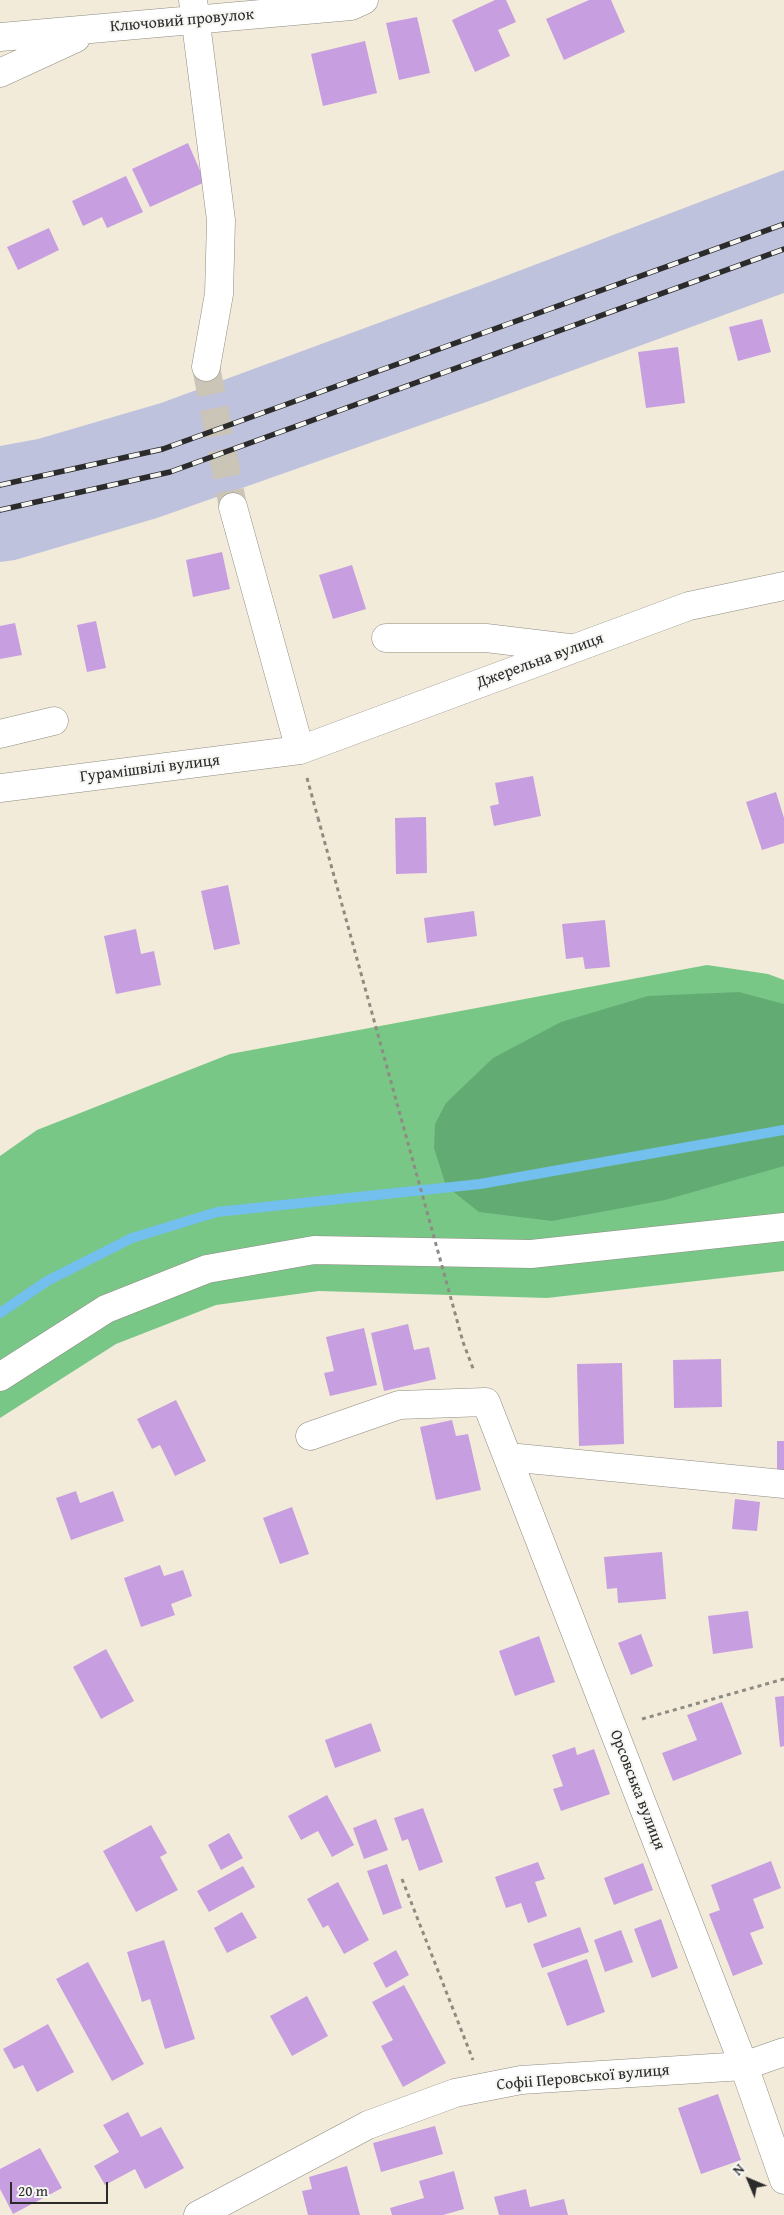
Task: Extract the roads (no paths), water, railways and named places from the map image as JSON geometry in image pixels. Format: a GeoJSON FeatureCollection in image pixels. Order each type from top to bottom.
{"type":"FeatureCollection","features":[{"type":"Feature","properties":{"kind":"street","name":"Ключовий провулок"},"geometry":{"type":"LineString","coordinates":[[0,37],[94,29],[194,10],[351,6],[364,0]]}},
{"type":"Feature","properties":{"kind":"street"},"geometry":{"type":"LineString","coordinates":[[194,10],[221,220],[219,294],[206,367]]}},
{"type":"Feature","properties":{"kind":"street"},"geometry":{"type":"LineString","coordinates":[[0,72],[94,29]]}},
{"type":"Feature","properties":{"kind":"street"},"geometry":{"type":"LineString","coordinates":[[233,507],[300,750]]}},
{"type":"Feature","properties":{"kind":"street","name":"Джерельна вулиця"},"geometry":{"type":"LineString","coordinates":[[300,750],[689,606],[784,586]]}},
{"type":"Feature","properties":{"kind":"street"},"geometry":{"type":"LineString","coordinates":[[386,638],[486,638],[573,649]]}},
{"type":"Feature","properties":{"kind":"street"},"geometry":{"type":"LineString","coordinates":[[0,734],[54,721]]}},
{"type":"Feature","properties":{"kind":"street","name":"Гурамішвілі вулиця"},"geometry":{"type":"LineString","coordinates":[[0,788],[300,750]]}},
{"type":"Feature","properties":{"kind":"street"},"geometry":{"type":"LineString","coordinates":[[0,1377],[106,1310],[207,1269],[314,1250],[531,1254],[784,1227]]}},
{"type":"Feature","properties":{"kind":"street","name":"Орсовська вулиця"},"geometry":{"type":"LineString","coordinates":[[310,1436],[399,1405],[486,1402],[744,2066],[784,2180]]}},
{"type":"Feature","properties":{"kind":"street"},"geometry":{"type":"LineString","coordinates":[[508,1457],[784,1484]]}},
{"type":"Feature","properties":{"kind":"street","name":"Софіі Перовської вулиця"},"geometry":{"type":"LineString","coordinates":[[198,2215],[368,2125],[455,2093],[521,2080],[744,2066],[784,2052]]}},
{"type":"Feature","properties":{"kind":"waterway"},"geometry":{"type":"LineString","coordinates":[[0,1313],[47,1281],[132,1238],[217,1212],[480,1184],[784,1130]]}},
{"type":"Feature","properties":{"kind":"tunnel"},"geometry":{"type":"LineString","coordinates":[[206,367],[233,507]]}},
{"type":"Feature","properties":{"kind":"railway"},"geometry":{"type":"LineString","coordinates":[[0,485],[163,449],[784,224]]}},
{"type":"Feature","properties":{"kind":"railway"},"geometry":{"type":"LineString","coordinates":[[0,510],[170,472],[784,249]]}}]}
